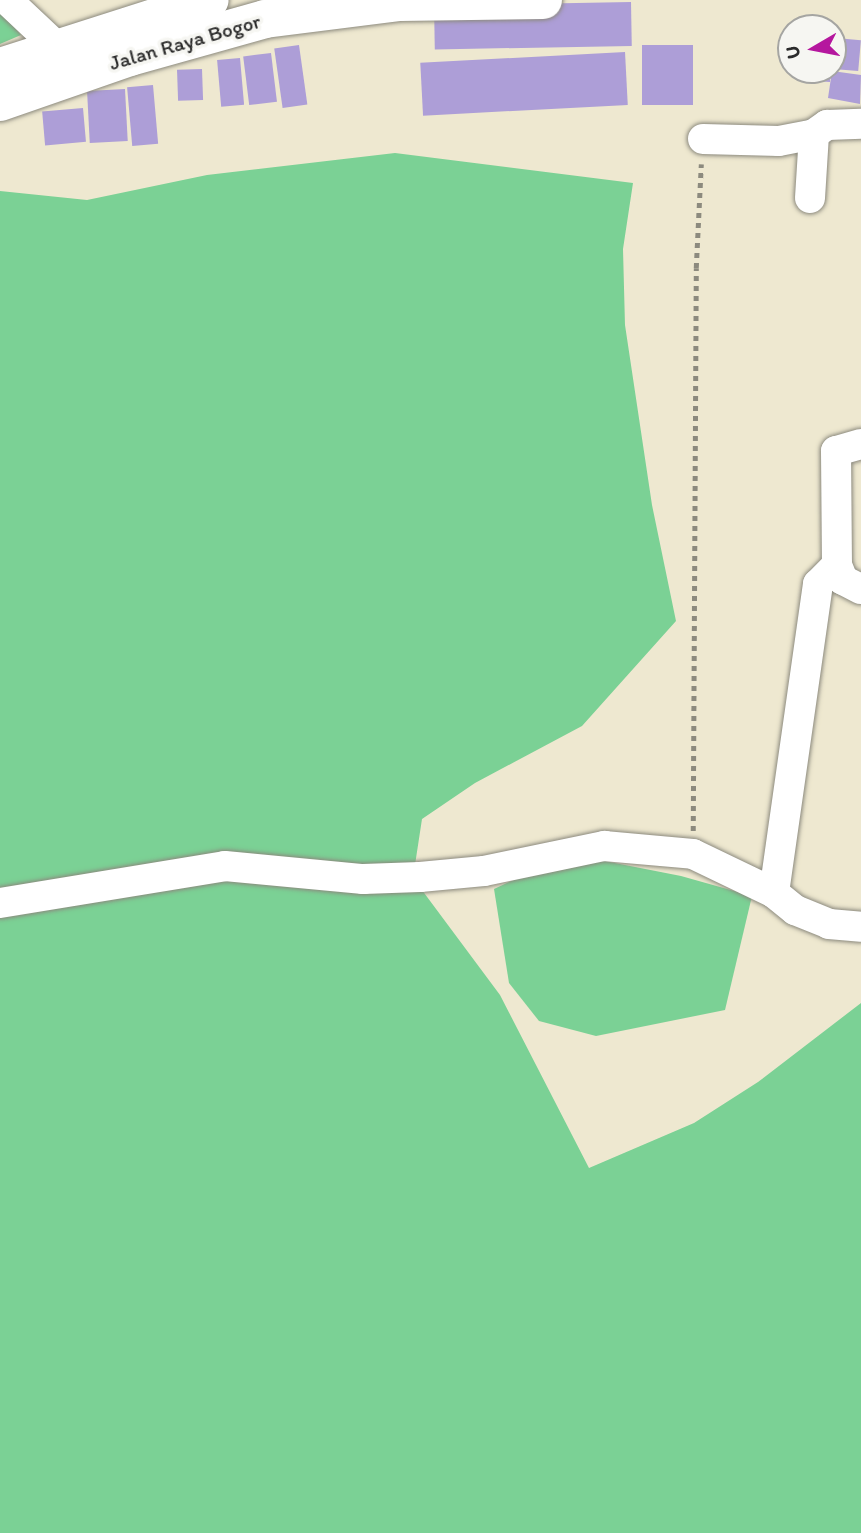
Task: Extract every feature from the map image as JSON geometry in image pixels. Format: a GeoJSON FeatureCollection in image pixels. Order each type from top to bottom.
{"type":"FeatureCollection","features":[{"type":"Feature","properties":{"kind":"highway","name":"Jalan Raya Bogor"},"geometry":{"type":"LineString","coordinates":[[0,67],[210,0]]}},
{"type":"Feature","properties":{"kind":"highway","name":"Jalan Raya Bogor"},"geometry":{"type":"LineString","coordinates":[[0,102],[130,57],[265,19],[400,2],[543,0]]}},
{"type":"Feature","properties":{"kind":"street"},"geometry":{"type":"LineString","coordinates":[[7,0],[57,47]]}},
{"type":"Feature","properties":{"kind":"street"},"geometry":{"type":"LineString","coordinates":[[703,139],[768,142],[814,134],[827,125],[861,124]]}},
{"type":"Feature","properties":{"kind":"street"},"geometry":{"type":"LineString","coordinates":[[810,198],[814,134]]}},
{"type":"Feature","properties":{"kind":"street"},"geometry":{"type":"LineString","coordinates":[[861,444],[836,451],[837,565],[842,580],[861,589]]}},
{"type":"Feature","properties":{"kind":"street"},"geometry":{"type":"LineString","coordinates":[[774,893],[818,584],[837,565]]}},
{"type":"Feature","properties":{"kind":"street"},"geometry":{"type":"LineString","coordinates":[[0,903],[225,866],[363,879],[484,871],[604,846],[693,854],[774,893],[795,910],[829,925],[861,927]]}},
{"type":"Feature","properties":{"kind":"path"},"geometry":{"type":"LineString","coordinates":[[693,854],[696,268],[703,139]]}},
{"type":"Feature","properties":{"kind":"green space"},"geometry":{"type":"Polygon","coordinates":[[[0,10],[21,35],[0,44],[0,10]]]}},
{"type":"Feature","properties":{"kind":"green space"},"geometry":{"type":"Polygon","coordinates":[[[395,153],[633,183],[623,249],[625,325],[652,505],[676,621],[582,726],[475,783],[422,819],[413,878],[500,995],[589,1168],[694,1123],[758,1082],[861,1003],[861,1533],[0,1533],[0,191],[87,200],[207,175],[395,153]]]}},
{"type":"Feature","properties":{"kind":"green space"},"geometry":{"type":"Polygon","coordinates":[[[569,854],[681,876],[752,896],[725,1010],[596,1036],[539,1021],[509,983],[494,889],[569,854]]]}},
{"type":"Feature","properties":{"kind":"building"},"geometry":{"type":"Polygon","coordinates":[[[631,2],[632,46],[435,49],[434,5],[631,2]]]}},
{"type":"Feature","properties":{"kind":"building"},"geometry":{"type":"Polygon","coordinates":[[[847,39],[861,40],[858,71],[847,70],[847,39]]]}},
{"type":"Feature","properties":{"kind":"building"},"geometry":{"type":"Polygon","coordinates":[[[299,45],[307,104],[283,108],[274,48],[299,45]]]}},
{"type":"Feature","properties":{"kind":"building"},"geometry":{"type":"Polygon","coordinates":[[[642,45],[693,45],[693,105],[642,105],[642,45]]]}},
{"type":"Feature","properties":{"kind":"building"},"geometry":{"type":"Polygon","coordinates":[[[625,52],[628,105],[423,116],[420,63],[625,52]]]}},
{"type":"Feature","properties":{"kind":"building"},"geometry":{"type":"Polygon","coordinates":[[[271,53],[277,102],[249,105],[243,56],[271,53]]]}},
{"type":"Feature","properties":{"kind":"building"},"geometry":{"type":"Polygon","coordinates":[[[240,58],[244,105],[221,107],[217,60],[240,58]]]}},
{"type":"Feature","properties":{"kind":"building"},"geometry":{"type":"Polygon","coordinates":[[[202,69],[203,100],[178,101],[177,70],[202,69]]]}},
{"type":"Feature","properties":{"kind":"building"},"geometry":{"type":"Polygon","coordinates":[[[847,73],[861,75],[860,104],[828,98],[830,84],[847,84],[847,73]]]}},
{"type":"Feature","properties":{"kind":"building"},"geometry":{"type":"Polygon","coordinates":[[[153,85],[158,144],[132,146],[127,87],[153,85]]]}},
{"type":"Feature","properties":{"kind":"building"},"geometry":{"type":"Polygon","coordinates":[[[125,89],[128,141],[90,143],[87,91],[125,89]]]}},
{"type":"Feature","properties":{"kind":"building"},"geometry":{"type":"Polygon","coordinates":[[[83,108],[86,142],[45,145],[42,112],[83,108]]]}}]}
